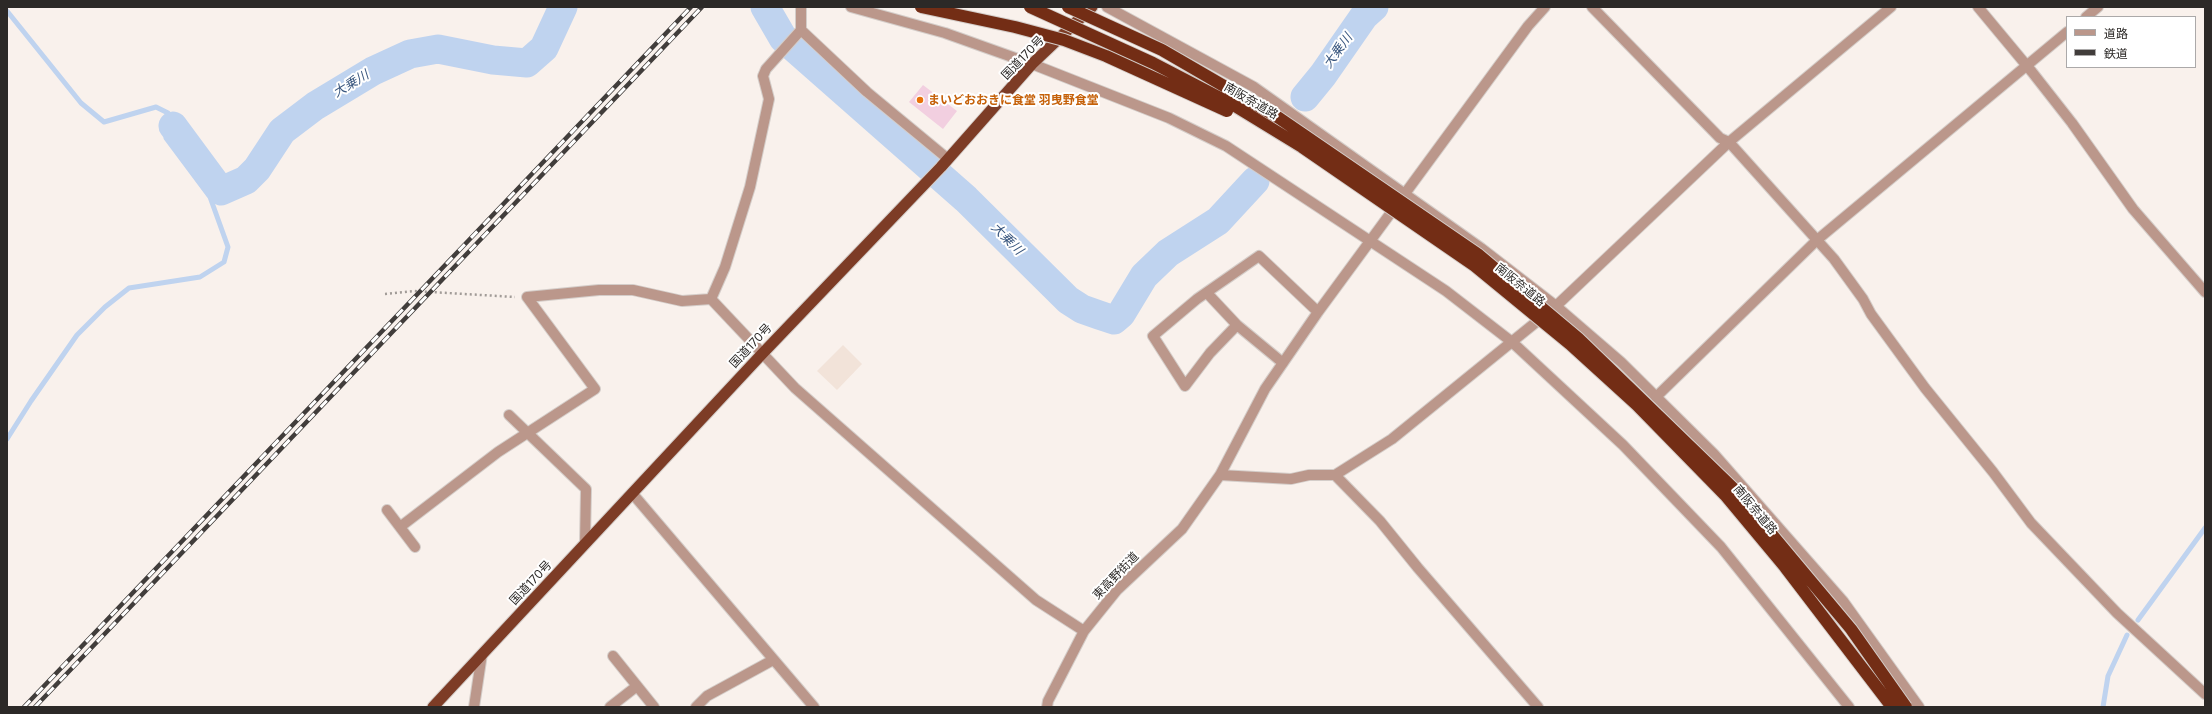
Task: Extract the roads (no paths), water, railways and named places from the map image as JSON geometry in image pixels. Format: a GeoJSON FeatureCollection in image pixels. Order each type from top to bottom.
{"type":"FeatureCollection","features":[{"type":"Feature","properties":{"kind":"highway"},"geometry":{"type":"LineString","coordinates":[[921,7],[1015,27],[1064,40],[1163,81],[1302,147]]}},
{"type":"Feature","properties":{"kind":"highway","name":"南阪奈道路"},"geometry":{"type":"LineString","coordinates":[[1030,7],[1153,63],[1230,104],[1302,147],[1475,266],[1570,344],[1637,406],[1725,495],[1785,567],[1892,707]]}},
{"type":"Feature","properties":{"kind":"highway","name":"南阪奈道路"},"geometry":{"type":"LineString","coordinates":[[1068,7],[1162,50],[1279,118],[1479,256],[1578,338],[1733,488],[1851,629],[1906,707]]}},
{"type":"Feature","properties":{"kind":"highway","name":"国道170号"},"geometry":{"type":"LineString","coordinates":[[433,707],[762,354],[944,163],[1032,64],[1092,7]]}},
{"type":"Feature","properties":{"kind":"street"},"geometry":{"type":"LineString","coordinates":[[711,299],[725,268],[750,187],[769,99],[763,76],[766,69],[801,30],[801,7]]}},
{"type":"Feature","properties":{"kind":"street"},"geometry":{"type":"LineString","coordinates":[[851,7],[945,33],[1032,64],[1169,118],[1226,146],[1446,291],[1512,342],[1623,445],[1721,547],[1849,707]]}},
{"type":"Feature","properties":{"kind":"street"},"geometry":{"type":"LineString","coordinates":[[1108,7],[1254,87],[1481,248],[1556,306],[1621,362],[1714,454],[1843,601],[1919,707]]}},
{"type":"Feature","properties":{"kind":"street","name":"東高野街道"},"geometry":{"type":"LineString","coordinates":[[1047,707],[1048,701],[1084,631],[1117,590],[1182,529],[1220,474],[1266,389],[1318,312],[1528,26],[1546,7]]}},
{"type":"Feature","properties":{"kind":"street"},"geometry":{"type":"LineString","coordinates":[[1592,7],[1720,138],[1729,142],[1834,259],[1863,299],[1871,314],[1925,388],[1993,472],[2031,523],[2117,613],[2205,694]]}},
{"type":"Feature","properties":{"kind":"street"},"geometry":{"type":"LineString","coordinates":[[1220,474],[1291,479],[1309,475],[1335,475],[1392,439],[1556,306],[1729,142],[1891,7]]}},
{"type":"Feature","properties":{"kind":"street"},"geometry":{"type":"LineString","coordinates":[[1978,7],[2027,65],[2072,123],[2133,209],[2205,292]]}},
{"type":"Feature","properties":{"kind":"street"},"geometry":{"type":"LineString","coordinates":[[2087,16],[2098,7]]}},
{"type":"Feature","properties":{"kind":"street"},"geometry":{"type":"LineString","coordinates":[[801,30],[944,163]]}},
{"type":"Feature","properties":{"kind":"street"},"geometry":{"type":"LineString","coordinates":[[1656,397],[1817,240],[2066,33]]}},
{"type":"Feature","properties":{"kind":"street"},"geometry":{"type":"LineString","coordinates":[[1237,325],[1210,353],[1185,386],[1153,336],[1207,293],[1259,256],[1318,312]]}},
{"type":"Feature","properties":{"kind":"street"},"geometry":{"type":"LineString","coordinates":[[400,527],[498,452],[528,434],[595,389],[527,297],[598,290],[633,290],[682,301],[711,299]]}},
{"type":"Feature","properties":{"kind":"street"},"geometry":{"type":"LineString","coordinates":[[1207,293],[1237,325],[1283,363]]}},
{"type":"Feature","properties":{"kind":"street"},"geometry":{"type":"LineString","coordinates":[[711,299],[795,388],[1036,600],[1084,631]]}},
{"type":"Feature","properties":{"kind":"street"},"geometry":{"type":"LineString","coordinates":[[509,415],[586,489],[585,544]]}},
{"type":"Feature","properties":{"kind":"street"},"geometry":{"type":"LineString","coordinates":[[1335,475],[1380,521],[1418,568],[1538,707]]}},
{"type":"Feature","properties":{"kind":"street"},"geometry":{"type":"LineString","coordinates":[[632,493],[814,707]]}},
{"type":"Feature","properties":{"kind":"street"},"geometry":{"type":"LineString","coordinates":[[387,510],[415,547]]}},
{"type":"Feature","properties":{"kind":"street"},"geometry":{"type":"LineString","coordinates":[[474,707],[482,654]]}},
{"type":"Feature","properties":{"kind":"street"},"geometry":{"type":"LineString","coordinates":[[613,656],[654,707]]}},
{"type":"Feature","properties":{"kind":"street"},"geometry":{"type":"LineString","coordinates":[[696,707],[707,696],[773,660]]}},
{"type":"Feature","properties":{"kind":"street"},"geometry":{"type":"LineString","coordinates":[[610,707],[637,686]]}},
{"type":"Feature","properties":{"kind":"waterway","name":"大乗川"},"geometry":{"type":"LineString","coordinates":[[173,126],[221,191],[246,180],[257,169],[282,131],[315,106],[373,71],[410,54],[438,49],[493,60],[527,63],[544,48],[563,7]]}},
{"type":"Feature","properties":{"kind":"waterway","name":"大乗川"},"geometry":{"type":"LineString","coordinates":[[765,7],[783,38],[966,199],[1068,300],[1082,309],[1114,320],[1121,314],[1144,276],[1168,253],[1218,221],[1255,181]]}},
{"type":"Feature","properties":{"kind":"waterway","name":"大乗川"},"geometry":{"type":"LineString","coordinates":[[1305,97],[1323,75],[1364,16],[1374,7]]}},
{"type":"Feature","properties":{"kind":"waterway"},"geometry":{"type":"LineString","coordinates":[[7,11],[81,103],[104,122],[156,107],[168,113],[173,126],[166,138],[210,197],[228,247],[224,262],[200,277],[129,288],[105,307],[77,335],[31,401],[7,439]]}},
{"type":"Feature","properties":{"kind":"waterway"},"geometry":{"type":"LineString","coordinates":[[2138,620],[2205,528]]}},
{"type":"Feature","properties":{"kind":"waterway"},"geometry":{"type":"LineString","coordinates":[[2103,707],[2108,676],[2127,635]]}},
{"type":"Feature","properties":{"kind":"railway"},"geometry":{"type":"LineString","coordinates":[[24,707],[691,7]]}},
{"type":"Feature","properties":{"kind":"railway"},"geometry":{"type":"LineString","coordinates":[[35,707],[702,7]]}},
{"type":"Feature","properties":{"kind":"place","name":"まいどおおきに食堂 羽曳野食堂"},"geometry":{"type":"Point","coordinates":[920,100]}}]}
